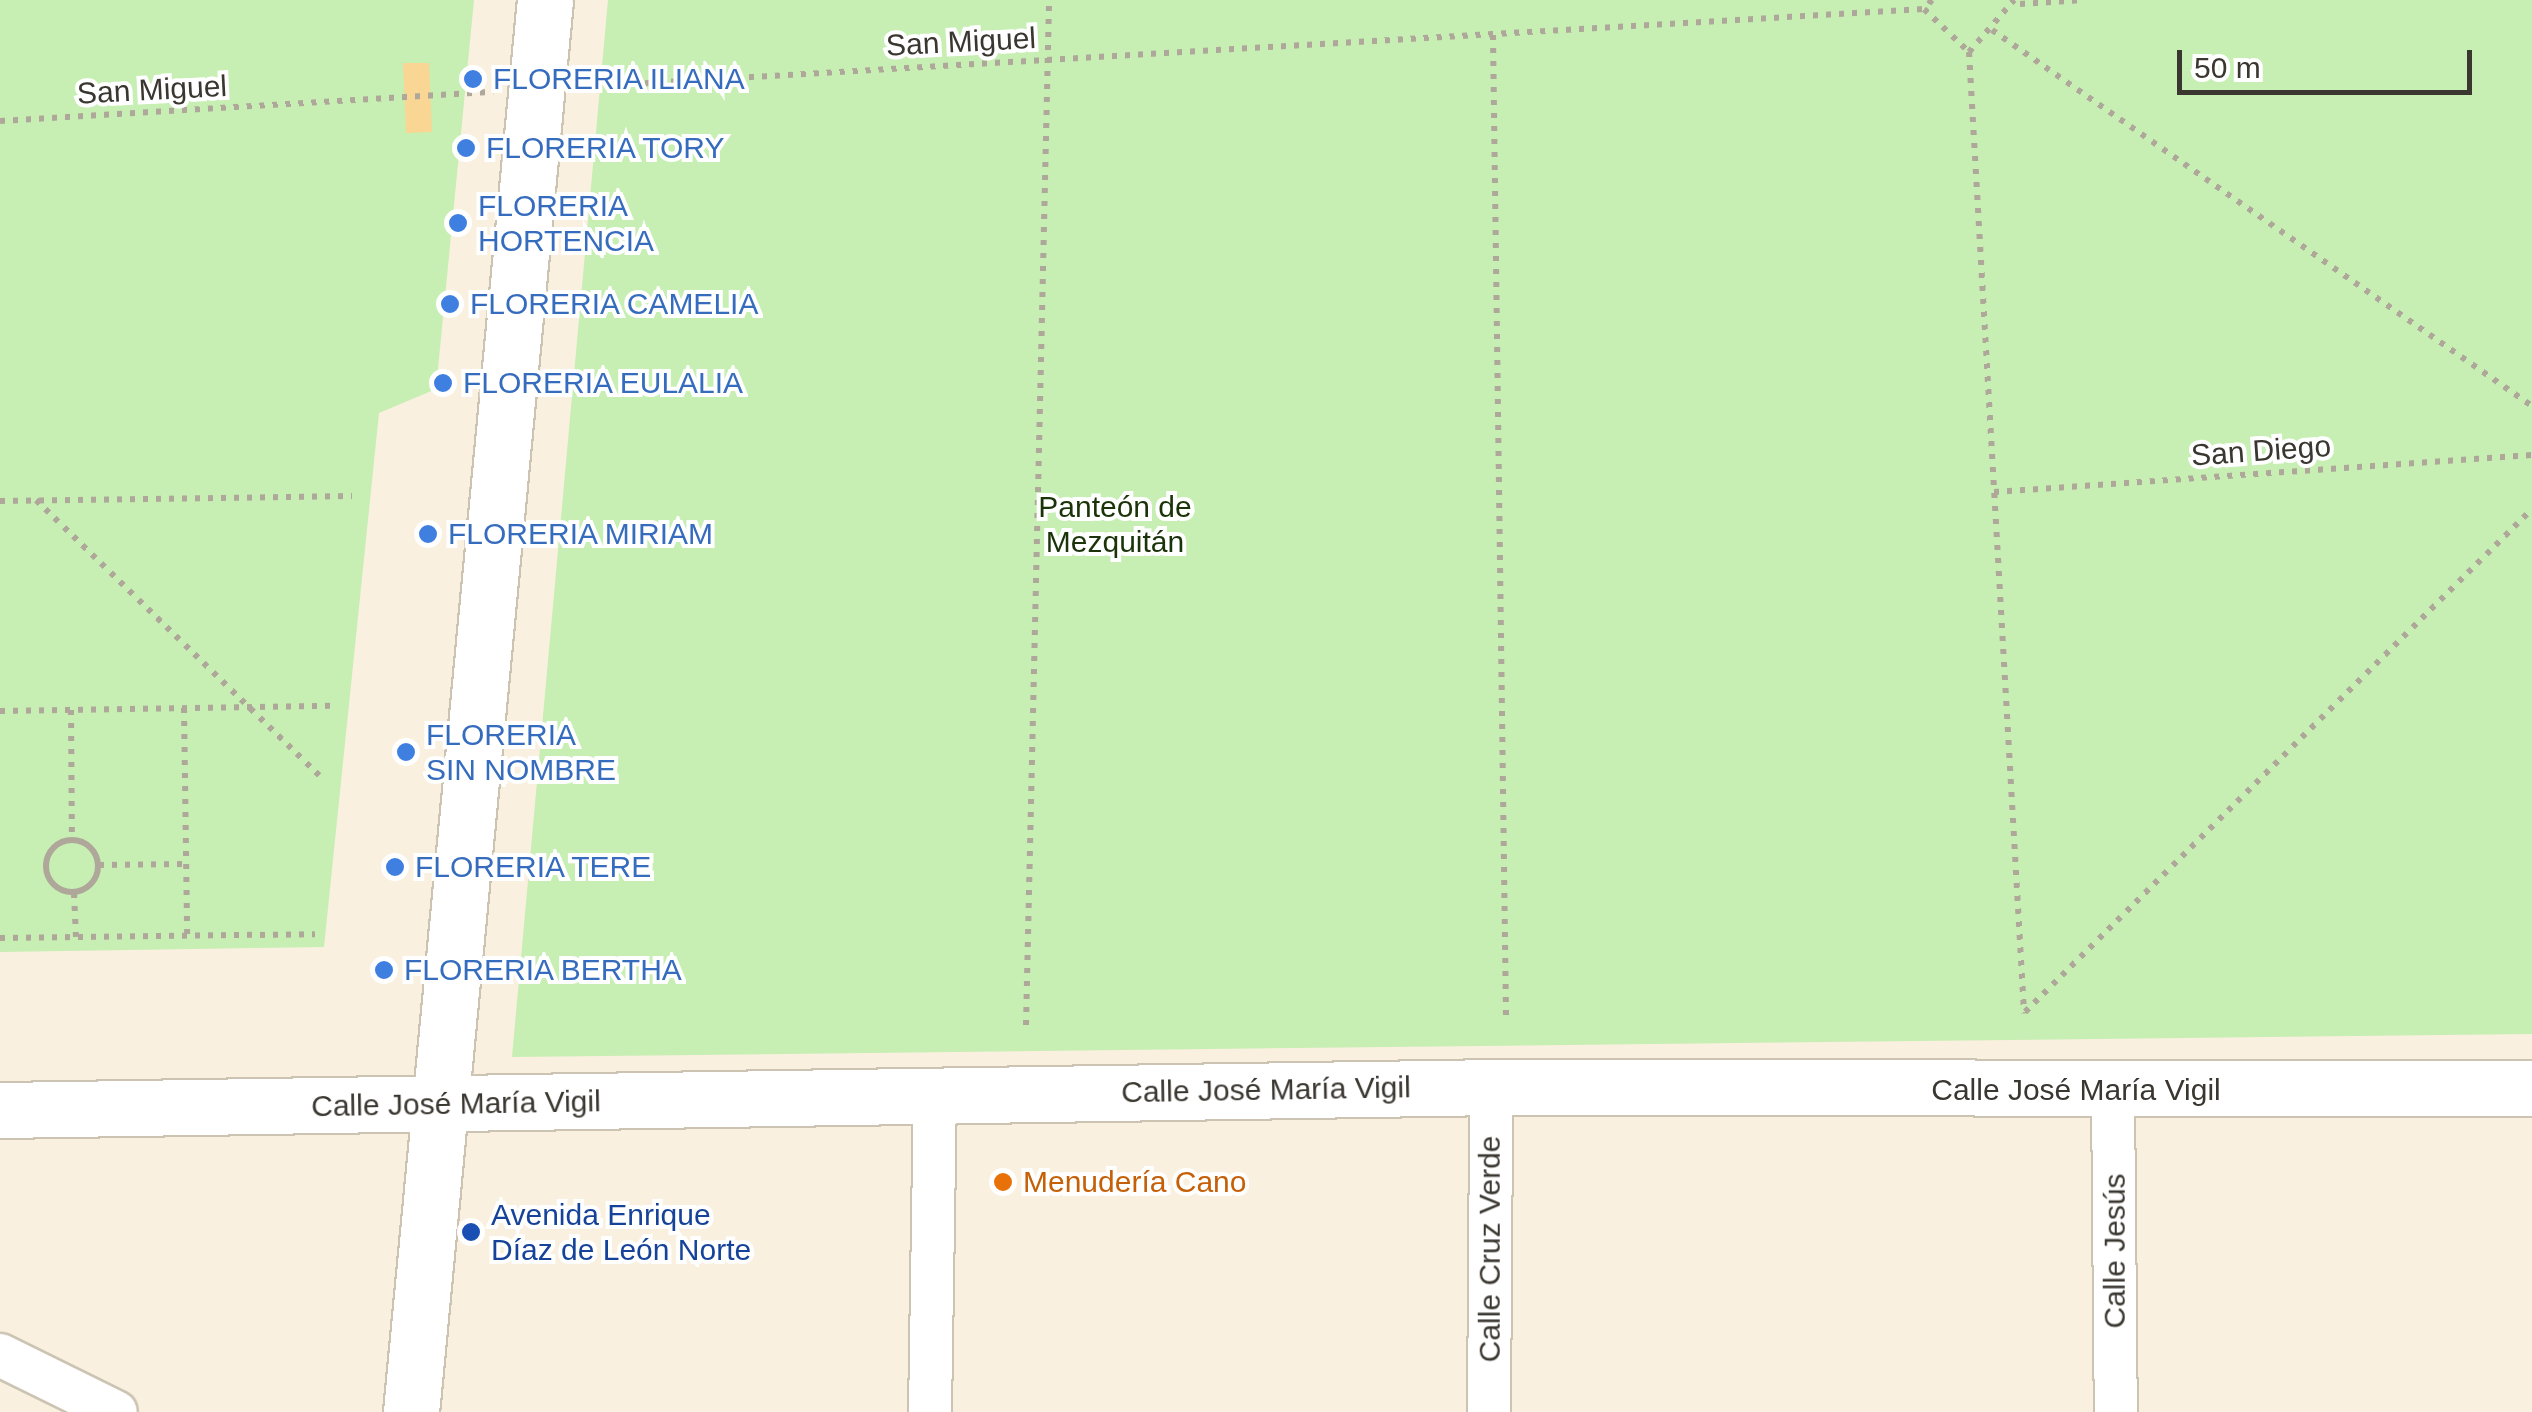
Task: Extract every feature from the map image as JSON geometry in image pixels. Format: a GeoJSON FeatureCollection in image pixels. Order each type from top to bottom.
{"type":"FeatureCollection","features":[{"type":"Feature","properties":{"kind":"street"},"geometry":{"type":"LineString","coordinates":[[411,1412],[545,0]]}},
{"type":"Feature","properties":{"kind":"street","name":"Calle José María Vigil"},"geometry":{"type":"LineString","coordinates":[[0,1110],[1491,1087],[2113,1091],[2532,1088]]}},
{"type":"Feature","properties":{"kind":"street","name":"Calle Cruz Verde"},"geometry":{"type":"LineString","coordinates":[[1489,1412],[1491,1087]]}},
{"type":"Feature","properties":{"kind":"street","name":"Calle Jesús"},"geometry":{"type":"LineString","coordinates":[[2113,1091],[2116,1412]]}},
{"type":"Feature","properties":{"kind":"street"},"geometry":{"type":"LineString","coordinates":[[930,1412],[934,1096]]}},
{"type":"Feature","properties":{"kind":"street"},"geometry":{"type":"LineString","coordinates":[[0,1355],[104,1409]]}},
{"type":"Feature","properties":{"kind":"path"},"geometry":{"type":"LineString","coordinates":[[1026,1026],[1049,0]]}},
{"type":"Feature","properties":{"kind":"path"},"geometry":{"type":"LineString","coordinates":[[1932,0],[1924,9],[1969,52],[2024,1013],[2532,509]]}},
{"type":"Feature","properties":{"kind":"path"},"geometry":{"type":"LineString","coordinates":[[1969,52],[2017,2],[2084,0]]}},
{"type":"Feature","properties":{"kind":"path","name":"San Miguel"},"geometry":{"type":"LineString","coordinates":[[0,121],[1924,9]]}},
{"type":"Feature","properties":{"kind":"path"},"geometry":{"type":"LineString","coordinates":[[1992,30],[2532,406]]}},
{"type":"Feature","properties":{"kind":"path"},"geometry":{"type":"LineString","coordinates":[[1493,34],[1506,1020]]}},
{"type":"Feature","properties":{"kind":"path","name":"San Diego"},"geometry":{"type":"LineString","coordinates":[[1994,492],[2532,455]]}},
{"type":"Feature","properties":{"kind":"path"},"geometry":{"type":"LineString","coordinates":[[0,500],[352,496]]}},
{"type":"Feature","properties":{"kind":"path"},"geometry":{"type":"LineString","coordinates":[[36,500],[322,778]]}},
{"type":"Feature","properties":{"kind":"path"},"geometry":{"type":"LineString","coordinates":[[0,711],[332,706]]}},
{"type":"Feature","properties":{"kind":"path"},"geometry":{"type":"LineString","coordinates":[[184,708],[187,935]]}},
{"type":"Feature","properties":{"kind":"path"},"geometry":{"type":"LineString","coordinates":[[71,710],[72,840]]}},
{"type":"Feature","properties":{"kind":"path"},"geometry":{"type":"LineString","coordinates":[[72,840],[94,850],[99,865],[95,880],[74,893]]}},
{"type":"Feature","properties":{"kind":"path"},"geometry":{"type":"LineString","coordinates":[[72,840],[50,851],[45,868],[52,883],[74,893]]}},
{"type":"Feature","properties":{"kind":"path"},"geometry":{"type":"LineString","coordinates":[[99,865],[186,864]]}},
{"type":"Feature","properties":{"kind":"path"},"geometry":{"type":"LineString","coordinates":[[74,893],[76,937]]}},
{"type":"Feature","properties":{"kind":"path"},"geometry":{"type":"LineString","coordinates":[[0,938],[315,934]]}},
{"type":"Feature","properties":{"kind":"green space"},"geometry":{"type":"Polygon","coordinates":[[[0,0],[474,0],[436,389],[379,413],[324,947],[0,952],[0,0]]]}},
{"type":"Feature","properties":{"kind":"green space","name":"Panteón de Mezquitán"},"geometry":{"type":"Polygon","coordinates":[[[608,0],[2532,0],[2532,1034],[512,1057],[608,0]]]}},
{"type":"Feature","properties":{"kind":"building"},"geometry":{"type":"Polygon","coordinates":[[[403,63],[429,63],[432,132],[406,133],[403,63]]]}},
{"type":"Feature","properties":{"kind":"place","name":"FLORERIA ILIANA"},"geometry":{"type":"Point","coordinates":[473,79]}},
{"type":"Feature","properties":{"kind":"place","name":"FLORERIA TORY"},"geometry":{"type":"Point","coordinates":[466,148]}},
{"type":"Feature","properties":{"kind":"place","name":"FLORERIA HORTENCIA"},"geometry":{"type":"Point","coordinates":[458,223]}},
{"type":"Feature","properties":{"kind":"place","name":"FLORERIA CAMELIA"},"geometry":{"type":"Point","coordinates":[450,304]}},
{"type":"Feature","properties":{"kind":"place","name":"FLORERIA EULALIA"},"geometry":{"type":"Point","coordinates":[443,383]}},
{"type":"Feature","properties":{"kind":"place","name":"FLORERIA MIRIAM"},"geometry":{"type":"Point","coordinates":[428,534]}},
{"type":"Feature","properties":{"kind":"place","name":"FLORERIA SIN NOMBRE"},"geometry":{"type":"Point","coordinates":[406,752]}},
{"type":"Feature","properties":{"kind":"place","name":"FLORERIA TERE"},"geometry":{"type":"Point","coordinates":[395,867]}},
{"type":"Feature","properties":{"kind":"place","name":"FLORERIA BERTHA"},"geometry":{"type":"Point","coordinates":[384,970]}},
{"type":"Feature","properties":{"kind":"place","name":"Menudería Cano"},"geometry":{"type":"Point","coordinates":[1003,1182]}},
{"type":"Feature","properties":{"kind":"place","name":"Avenida Enrique Díaz de León Norte"},"geometry":{"type":"Point","coordinates":[471,1232]}}]}
